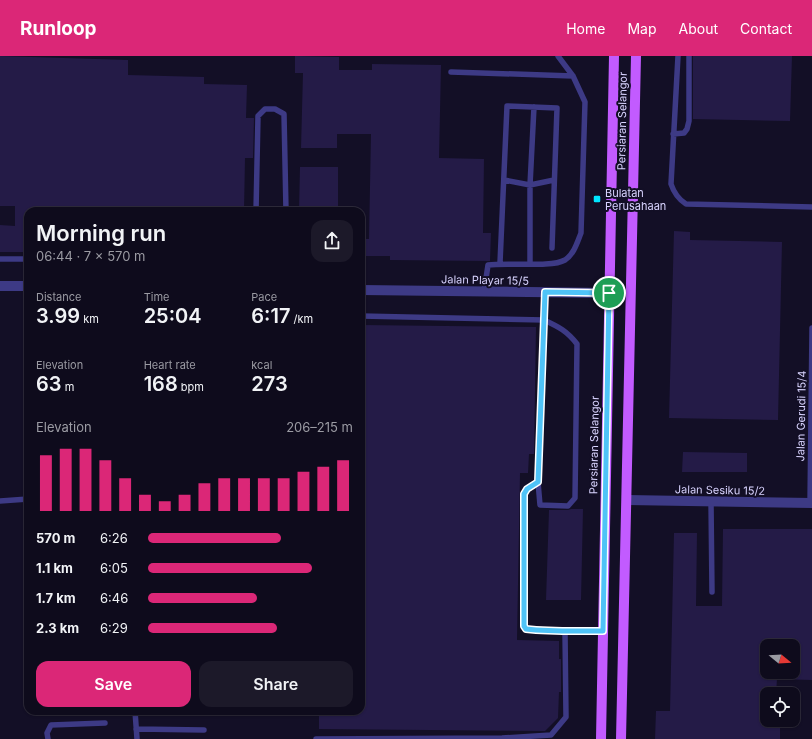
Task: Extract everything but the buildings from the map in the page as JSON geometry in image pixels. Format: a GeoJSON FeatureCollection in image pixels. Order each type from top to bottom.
{"type":"FeatureCollection","features":[{"type":"Feature","properties":{"kind":"main road","name":"Persiaran Selangor"},"geometry":{"type":"LineString","coordinates":[[601,739],[614,56]]}},
{"type":"Feature","properties":{"kind":"main road","name":"Persiaran Selangor"},"geometry":{"type":"LineString","coordinates":[[621,739],[636,56]]}},
{"type":"Feature","properties":{"kind":"street"},"geometry":{"type":"LineString","coordinates":[[0,286],[24,286]]}},
{"type":"Feature","properties":{"kind":"street","name":"Jalan Playar 15/5"},"geometry":{"type":"LineString","coordinates":[[365,290],[609,293]]}},
{"type":"Feature","properties":{"kind":"street","name":"Jalan Sesiku 15/2"},"geometry":{"type":"LineString","coordinates":[[627,500],[811,503]]}},
{"type":"Feature","properties":{"kind":"lane"},"geometry":{"type":"LineString","coordinates":[[484,292],[488,265],[500,263],[554,264],[566,259],[575,249],[581,234],[585,102],[573,76],[558,56]]}},
{"type":"Feature","properties":{"kind":"lane"},"geometry":{"type":"LineString","coordinates":[[678,56],[671,184],[673,192],[679,200],[686,204],[812,207]]}},
{"type":"Feature","properties":{"kind":"lane"},"geometry":{"type":"LineString","coordinates":[[673,134],[684,133],[689,122],[689,56]]}},
{"type":"Feature","properties":{"kind":"lane"},"geometry":{"type":"LineString","coordinates":[[451,72],[573,76]]}},
{"type":"Feature","properties":{"kind":"lane"},"geometry":{"type":"LineString","coordinates":[[500,263],[507,106],[557,108],[552,248]]}},
{"type":"Feature","properties":{"kind":"lane"},"geometry":{"type":"LineString","coordinates":[[530,264],[530,185],[534,107]]}},
{"type":"Feature","properties":{"kind":"lane"},"geometry":{"type":"LineString","coordinates":[[256,207],[258,116],[265,109],[275,109],[284,114],[286,207]]}},
{"type":"Feature","properties":{"kind":"lane"},"geometry":{"type":"LineString","coordinates":[[504,180],[530,185],[554,180]]}},
{"type":"Feature","properties":{"kind":"lane"},"geometry":{"type":"LineString","coordinates":[[0,259],[24,259]]}},
{"type":"Feature","properties":{"kind":"lane"},"geometry":{"type":"LineString","coordinates":[[365,316],[544,320],[559,326],[569,334],[577,344],[575,498],[568,506],[540,505],[538,482],[544,320],[545,292]]}},
{"type":"Feature","properties":{"kind":"lane","name":"Jalan Gerudi 15/4"},"geometry":{"type":"LineString","coordinates":[[811,503],[812,328]]}},
{"type":"Feature","properties":{"kind":"lane"},"geometry":{"type":"LineString","coordinates":[[538,482],[527,489],[524,494],[524,626],[526,629],[565,632],[603,631]]}},
{"type":"Feature","properties":{"kind":"lane"},"geometry":{"type":"LineString","coordinates":[[0,502],[24,499]]}},
{"type":"Feature","properties":{"kind":"lane"},"geometry":{"type":"LineString","coordinates":[[712,502],[712,592]]}},
{"type":"Feature","properties":{"kind":"lane"},"geometry":{"type":"LineString","coordinates":[[316,739],[502,738],[551,735],[566,717],[565,632]]}},
{"type":"Feature","properties":{"kind":"lane"},"geometry":{"type":"LineString","coordinates":[[135,715],[137,739]]}},
{"type":"Feature","properties":{"kind":"lane"},"geometry":{"type":"LineString","coordinates":[[48,739],[47,733],[51,725],[105,723]]}},
{"type":"Feature","properties":{"kind":"lane"},"geometry":{"type":"LineString","coordinates":[[136,729],[204,730]]}},
{"type":"Feature","properties":{"kind":"place","name":"Bulatan Perusahaan"},"geometry":{"type":"Point","coordinates":[597,199]}},
{"type":"Feature","properties":{"kind":"route"},"geometry":{"type":"LineString","coordinates":[[545,292],[609,293],[603,631],[565,632],[526,629],[524,626],[524,494],[527,489],[538,482],[545,292]]}}]}
